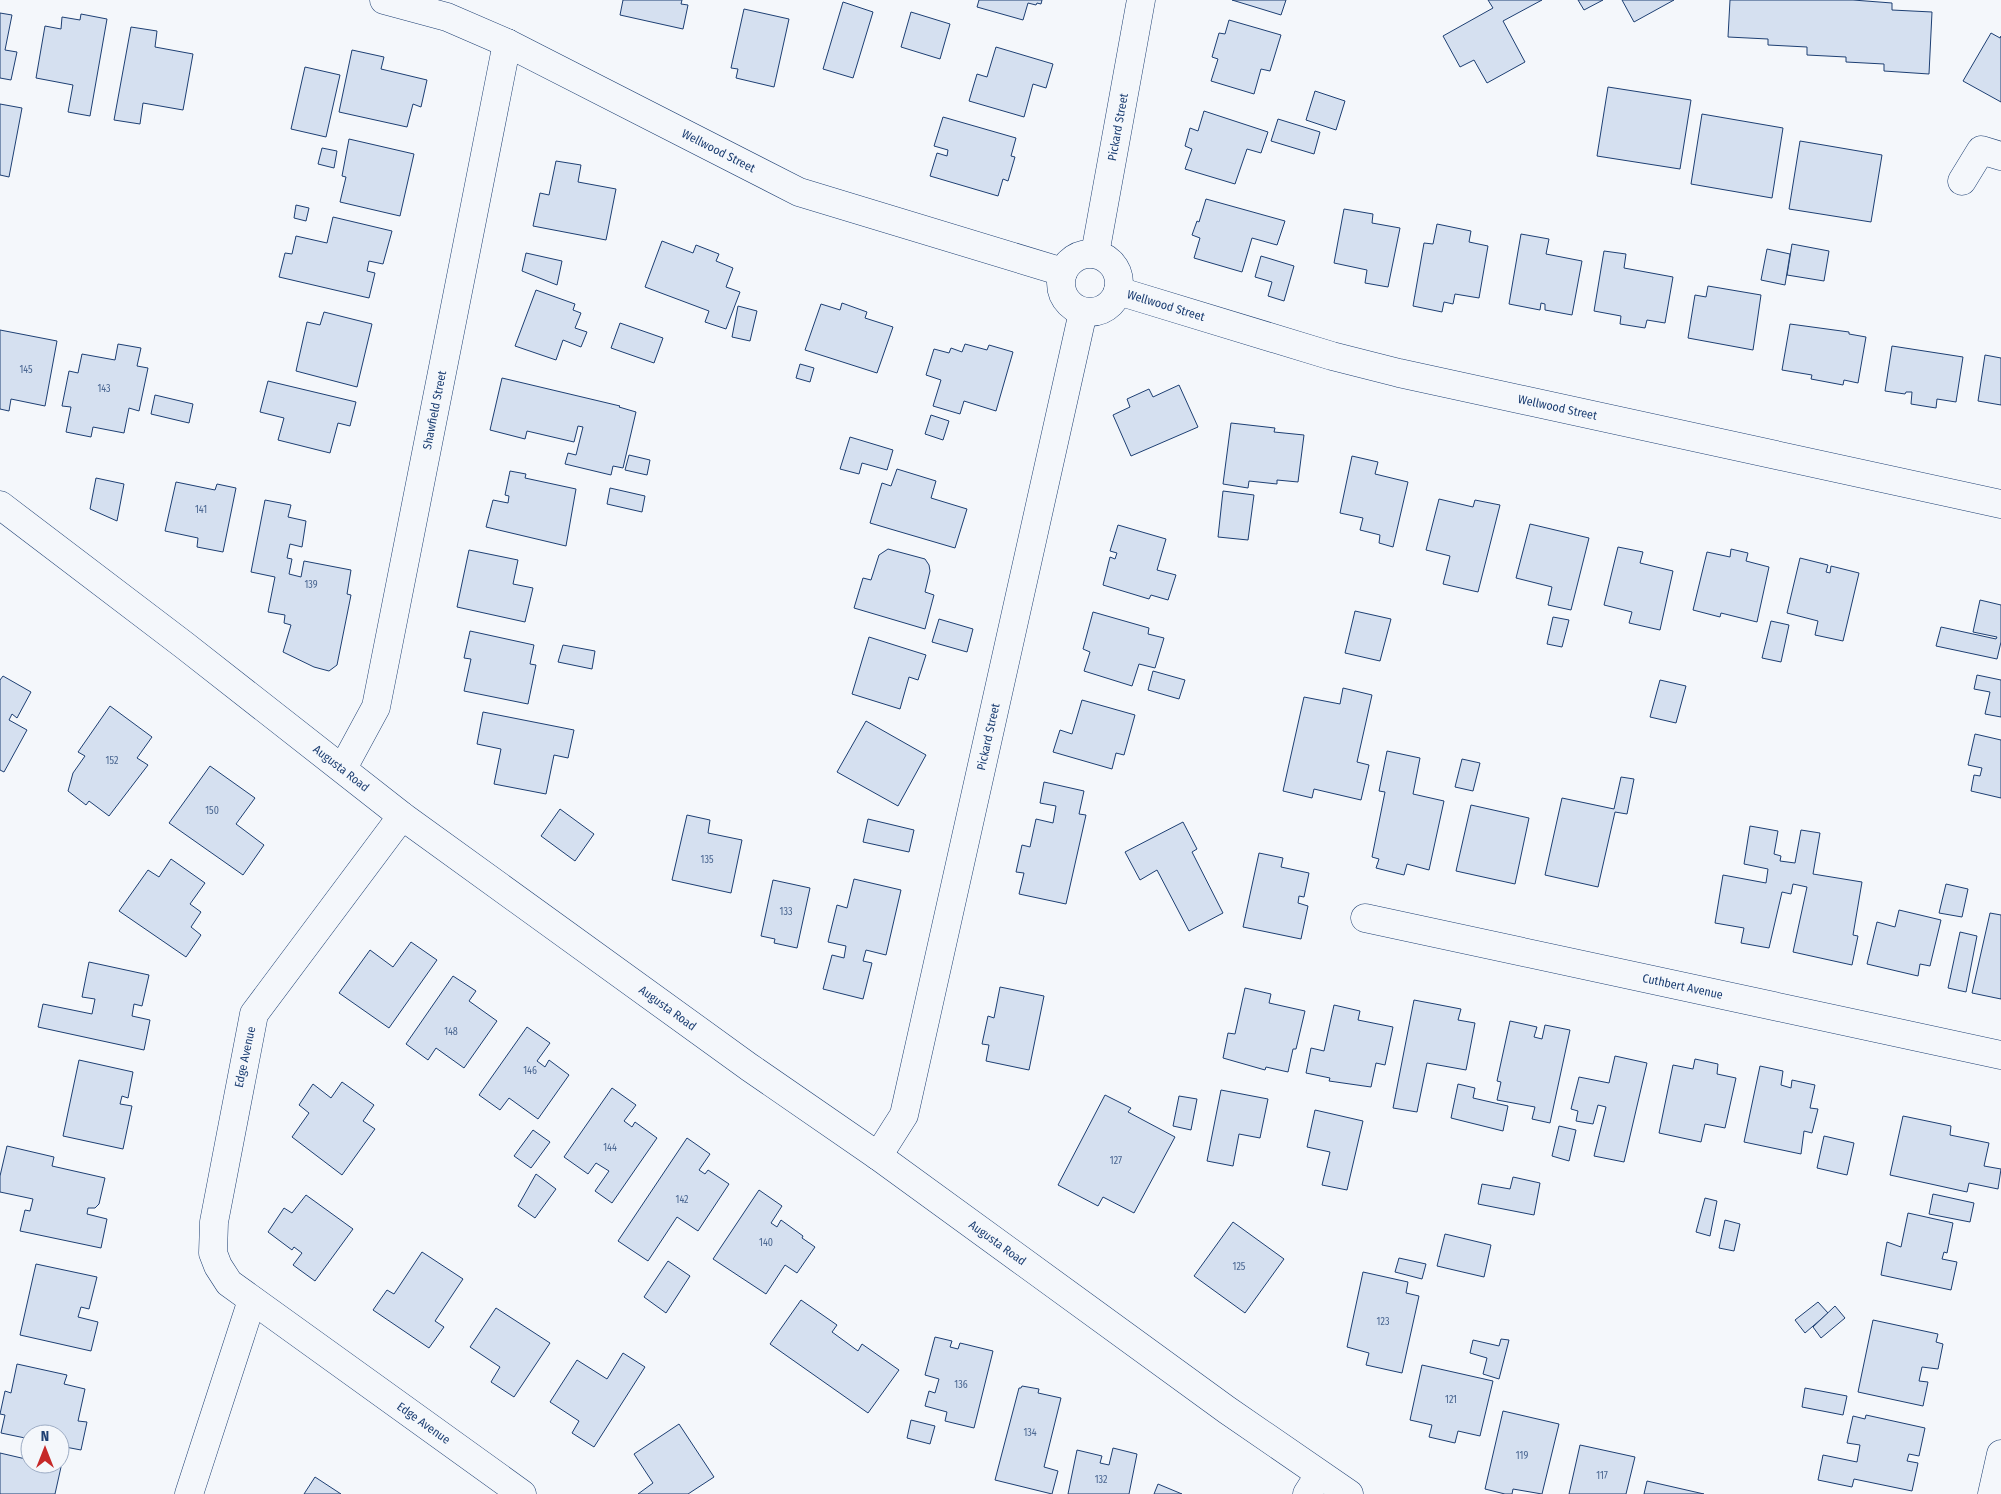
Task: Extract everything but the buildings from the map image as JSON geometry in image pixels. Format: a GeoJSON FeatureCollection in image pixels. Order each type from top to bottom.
{"type":"FeatureCollection","features":[{"type":"Feature","properties":{"kind":"street","name":"Wellwood Street"},"geometry":{"type":"LineString","coordinates":[[384,0],[447,17],[507,43],[799,192],[1063,272]]}},
{"type":"Feature","properties":{"kind":"street","name":"Pickard Street"},"geometry":{"type":"LineString","coordinates":[[1095,254],[1141,0]]}},
{"type":"Feature","properties":{"kind":"street","name":"Shawfield Street"},"geometry":{"type":"LineString","coordinates":[[343,768],[376,708],[507,43]]}},
{"type":"Feature","properties":{"kind":"street"},"geometry":{"type":"LineString","coordinates":[[1962,181],[1981,150],[2001,156]]}},
{"type":"Feature","properties":{"kind":"street"},"geometry":{"type":"LineString","coordinates":[[1095,254],[1112,264],[1117,272],[1118,291],[1108,306],[1092,312],[1083,312],[1073,307],[1062,292],[1063,272],[1067,265],[1079,256],[1095,254]]}},
{"type":"Feature","properties":{"kind":"street","name":"Wellwood Street"},"geometry":{"type":"LineString","coordinates":[[1118,291],[1332,356],[2001,504]]}},
{"type":"Feature","properties":{"kind":"street","name":"Pickard Street"},"geometry":{"type":"LineString","coordinates":[[878,1156],[904,1115],[1083,312]]}},
{"type":"Feature","properties":{"kind":"street","name":"Augusta Road"},"geometry":{"type":"LineString","coordinates":[[0,505],[343,768],[402,816],[749,1067],[878,1156],[1219,1405],[1313,1484],[1349,1494]]}},
{"type":"Feature","properties":{"kind":"street","name":"Edge Avenue"},"geometry":{"type":"LineString","coordinates":[[402,816],[254,1014],[218,1199],[212,1238],[213,1253],[218,1266],[229,1283],[522,1494]]}},
{"type":"Feature","properties":{"kind":"street","name":"Cuthbert Avenue"},"geometry":{"type":"LineString","coordinates":[[1366,918],[2001,1055]]}},
{"type":"Feature","properties":{"kind":"street"},"geometry":{"type":"LineString","coordinates":[[189,1494],[252,1300]]}},
{"type":"Feature","properties":{"kind":"street"},"geometry":{"type":"LineString","coordinates":[[1992,1494],[2001,1454]]}}]}
